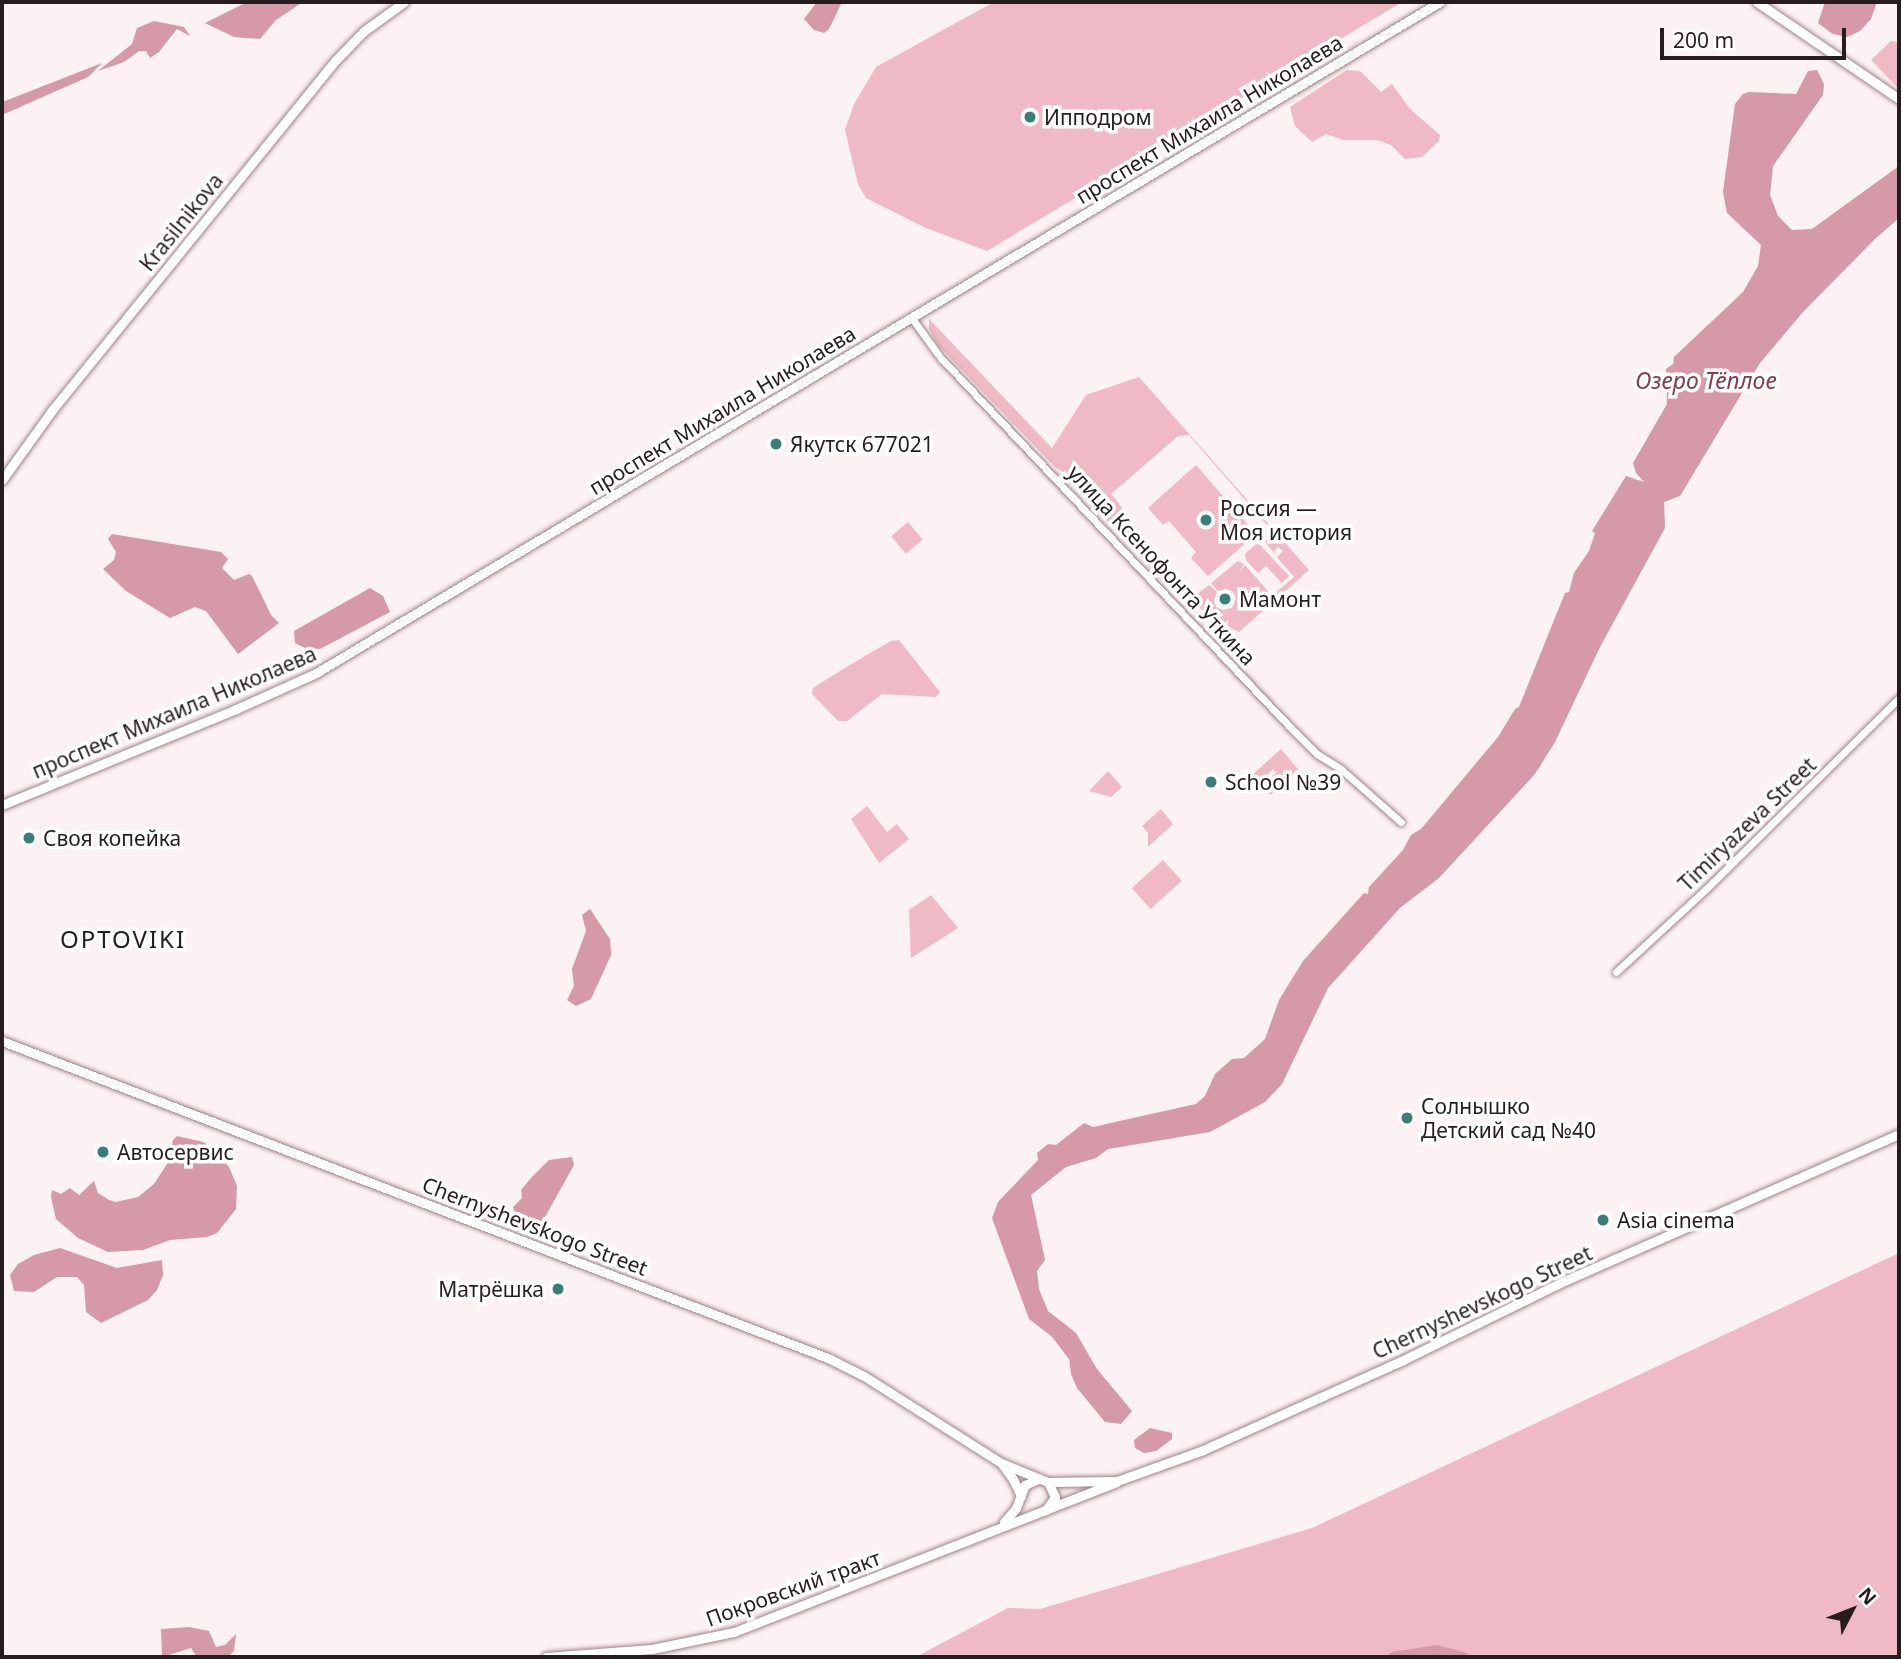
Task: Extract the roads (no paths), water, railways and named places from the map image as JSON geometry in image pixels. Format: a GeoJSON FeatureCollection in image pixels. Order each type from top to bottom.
{"type":"FeatureCollection","features":[{"type":"Feature","properties":{"kind":"main road","name":"Krasilnikova"},"geometry":{"type":"LineString","coordinates":[[2,480],[53,409],[336,60],[369,26],[404,2]]}},
{"type":"Feature","properties":{"kind":"main road","name":"проспект Михаила Николаева"},"geometry":{"type":"LineString","coordinates":[[2,805],[236,709],[316,673],[1440,2]]}},
{"type":"Feature","properties":{"kind":"main road"},"geometry":{"type":"LineString","coordinates":[[1758,2],[1899,99]]}},
{"type":"Feature","properties":{"kind":"main road","name":"Chernyshevskogo Street"},"geometry":{"type":"LineString","coordinates":[[2,1041],[828,1358],[864,1377],[1001,1463],[1044,1480]]}},
{"type":"Feature","properties":{"kind":"main road","name":"Chernyshevskogo Street"},"geometry":{"type":"LineString","coordinates":[[1043,1512],[1117,1481],[1203,1450],[1403,1360],[1564,1281],[1899,1134]]}},
{"type":"Feature","properties":{"kind":"main road"},"geometry":{"type":"LineString","coordinates":[[1001,1463],[1013,1479],[1028,1510],[1043,1512],[1055,1497],[1044,1480]]}},
{"type":"Feature","properties":{"kind":"main road"},"geometry":{"type":"LineString","coordinates":[[1003,1524],[1021,1498],[1028,1482],[1117,1481]]}},
{"type":"Feature","properties":{"kind":"main road","name":"Покровский тракт"},"geometry":{"type":"LineString","coordinates":[[546,1657],[652,1649],[734,1632],[799,1609],[1003,1524],[1043,1512]]}},
{"type":"Feature","properties":{"kind":"street","name":"улица Ксенофонта Уткина"},"geometry":{"type":"LineString","coordinates":[[911,317],[940,357],[1288,725],[1317,754],[1341,769],[1401,822]]}},
{"type":"Feature","properties":{"kind":"street","name":"Timiryazeva Street"},"geometry":{"type":"LineString","coordinates":[[1616,972],[1706,889],[1899,698]]}},
{"type":"Feature","properties":{"kind":"water"},"geometry":{"type":"Polygon","coordinates":[[[247,2],[303,2],[276,20],[260,39],[234,37],[205,23],[247,2]]]}},
{"type":"Feature","properties":{"kind":"water"},"geometry":{"type":"Polygon","coordinates":[[[817,2],[842,2],[829,29],[824,33],[814,30],[804,19],[817,2]]]}},
{"type":"Feature","properties":{"kind":"water"},"geometry":{"type":"Polygon","coordinates":[[[1825,2],[1877,2],[1871,19],[1860,31],[1847,37],[1833,34],[1818,23],[1825,2]]]}},
{"type":"Feature","properties":{"kind":"water"},"geometry":{"type":"Polygon","coordinates":[[[154,21],[184,27],[190,36],[177,29],[159,52],[150,58],[146,51],[139,51],[124,62],[98,71],[132,44],[137,28],[154,21]]]}},
{"type":"Feature","properties":{"kind":"water"},"geometry":{"type":"Polygon","coordinates":[[[102,63],[88,77],[2,115],[2,99],[5,101],[102,63]]]}},
{"type":"Feature","properties":{"kind":"water","name":"Озеро Тёплое"},"geometry":{"type":"Polygon","coordinates":[[[1817,70],[1824,84],[1823,95],[1773,166],[1770,195],[1778,216],[1792,230],[1812,229],[1899,166],[1899,218],[1803,312],[1760,363],[1680,496],[1664,502],[1665,528],[1600,647],[1555,742],[1535,774],[1439,878],[1400,908],[1328,988],[1282,1084],[1265,1102],[1210,1132],[1108,1149],[1096,1158],[1066,1167],[1031,1195],[1045,1260],[1037,1271],[1039,1289],[1048,1311],[1076,1333],[1097,1369],[1132,1411],[1121,1424],[1105,1422],[1077,1388],[1071,1374],[1068,1349],[1029,1319],[992,1218],[998,1202],[1038,1160],[1037,1153],[1048,1144],[1056,1145],[1084,1123],[1093,1127],[1196,1104],[1205,1096],[1215,1074],[1232,1059],[1244,1058],[1265,1039],[1279,1000],[1303,961],[1364,893],[1368,894],[1369,887],[1403,850],[1411,835],[1421,829],[1498,737],[1515,709],[1519,707],[1565,593],[1569,592],[1574,573],[1589,551],[1595,533],[1592,531],[1626,476],[1644,482],[1636,473],[1633,463],[1667,404],[1666,369],[1673,364],[1674,357],[1743,292],[1758,266],[1761,245],[1727,213],[1723,192],[1735,104],[1743,94],[1749,92],[1796,94],[1808,71],[1817,70]]]}},
{"type":"Feature","properties":{"kind":"water"},"geometry":{"type":"Polygon","coordinates":[[[112,534],[221,552],[228,559],[222,568],[234,580],[249,574],[252,576],[271,615],[279,623],[238,654],[206,611],[195,607],[170,618],[126,591],[103,569],[114,560],[116,552],[108,539],[112,534]]]}},
{"type":"Feature","properties":{"kind":"water"},"geometry":{"type":"Polygon","coordinates":[[[370,588],[383,596],[390,612],[320,649],[305,648],[295,643],[294,631],[370,588]]]}},
{"type":"Feature","properties":{"kind":"water"},"geometry":{"type":"Polygon","coordinates":[[[590,909],[610,939],[611,955],[591,999],[576,1006],[567,1000],[574,986],[572,969],[586,931],[582,915],[590,909]]]}},
{"type":"Feature","properties":{"kind":"water"},"geometry":{"type":"Polygon","coordinates":[[[177,1136],[203,1142],[211,1147],[229,1167],[237,1186],[236,1209],[217,1233],[207,1237],[170,1240],[143,1250],[108,1252],[78,1238],[56,1219],[52,1190],[61,1194],[70,1188],[79,1195],[94,1181],[98,1193],[109,1200],[116,1202],[138,1197],[154,1184],[169,1161],[173,1140],[177,1136]]]}},
{"type":"Feature","properties":{"kind":"water"},"geometry":{"type":"Polygon","coordinates":[[[572,1157],[574,1165],[541,1224],[533,1228],[517,1220],[513,1207],[522,1198],[521,1190],[531,1178],[549,1160],[572,1157]]]}},
{"type":"Feature","properties":{"kind":"water"},"geometry":{"type":"Polygon","coordinates":[[[60,1248],[117,1268],[162,1260],[163,1275],[157,1290],[148,1300],[101,1323],[86,1312],[84,1285],[77,1277],[57,1277],[34,1292],[14,1291],[10,1275],[18,1264],[34,1255],[60,1248]]]}},
{"type":"Feature","properties":{"kind":"water"},"geometry":{"type":"Polygon","coordinates":[[[1150,1428],[1172,1433],[1172,1439],[1156,1451],[1144,1453],[1135,1448],[1134,1440],[1150,1428]]]}},
{"type":"Feature","properties":{"kind":"water"},"geometry":{"type":"Polygon","coordinates":[[[189,1627],[209,1631],[216,1647],[225,1645],[236,1634],[234,1651],[228,1657],[197,1657],[191,1648],[162,1657],[161,1629],[189,1627]]]}},
{"type":"Feature","properties":{"kind":"waterway"},"geometry":{"type":"LineString","coordinates":[[1053,1333],[1073,1360]]}},
{"type":"Feature","properties":{"kind":"waterway"},"geometry":{"type":"LineString","coordinates":[[1393,1657],[1437,1650],[1464,1657]]}},
{"type":"Feature","properties":{"kind":"place","name":"Ипподром"},"geometry":{"type":"Point","coordinates":[1030,117]}},
{"type":"Feature","properties":{"kind":"place","name":"Якутск 677021"},"geometry":{"type":"Point","coordinates":[776,444]}},
{"type":"Feature","properties":{"kind":"place","name":"Россия — Моя история"},"geometry":{"type":"Point","coordinates":[1206,520]}},
{"type":"Feature","properties":{"kind":"place","name":"Мамонт"},"geometry":{"type":"Point","coordinates":[1225,599]}},
{"type":"Feature","properties":{"kind":"place","name":"School №39"},"geometry":{"type":"Point","coordinates":[1211,782]}},
{"type":"Feature","properties":{"kind":"place","name":"Своя копейка"},"geometry":{"type":"Point","coordinates":[29,838]}},
{"type":"Feature","properties":{"kind":"place","name":"Солнышко Детский сад №40"},"geometry":{"type":"Point","coordinates":[1407,1118]}},
{"type":"Feature","properties":{"kind":"place","name":"Автосервис"},"geometry":{"type":"Point","coordinates":[103,1152]}},
{"type":"Feature","properties":{"kind":"place","name":"Asia cinema"},"geometry":{"type":"Point","coordinates":[1603,1220]}},
{"type":"Feature","properties":{"kind":"place","name":"Матрёшка"},"geometry":{"type":"Point","coordinates":[558,1289]}},
{"type":"Feature","properties":{"kind":"district","name":"OPTOVIKI"},"geometry":{"type":"Point","coordinates":[123,939]}}]}
